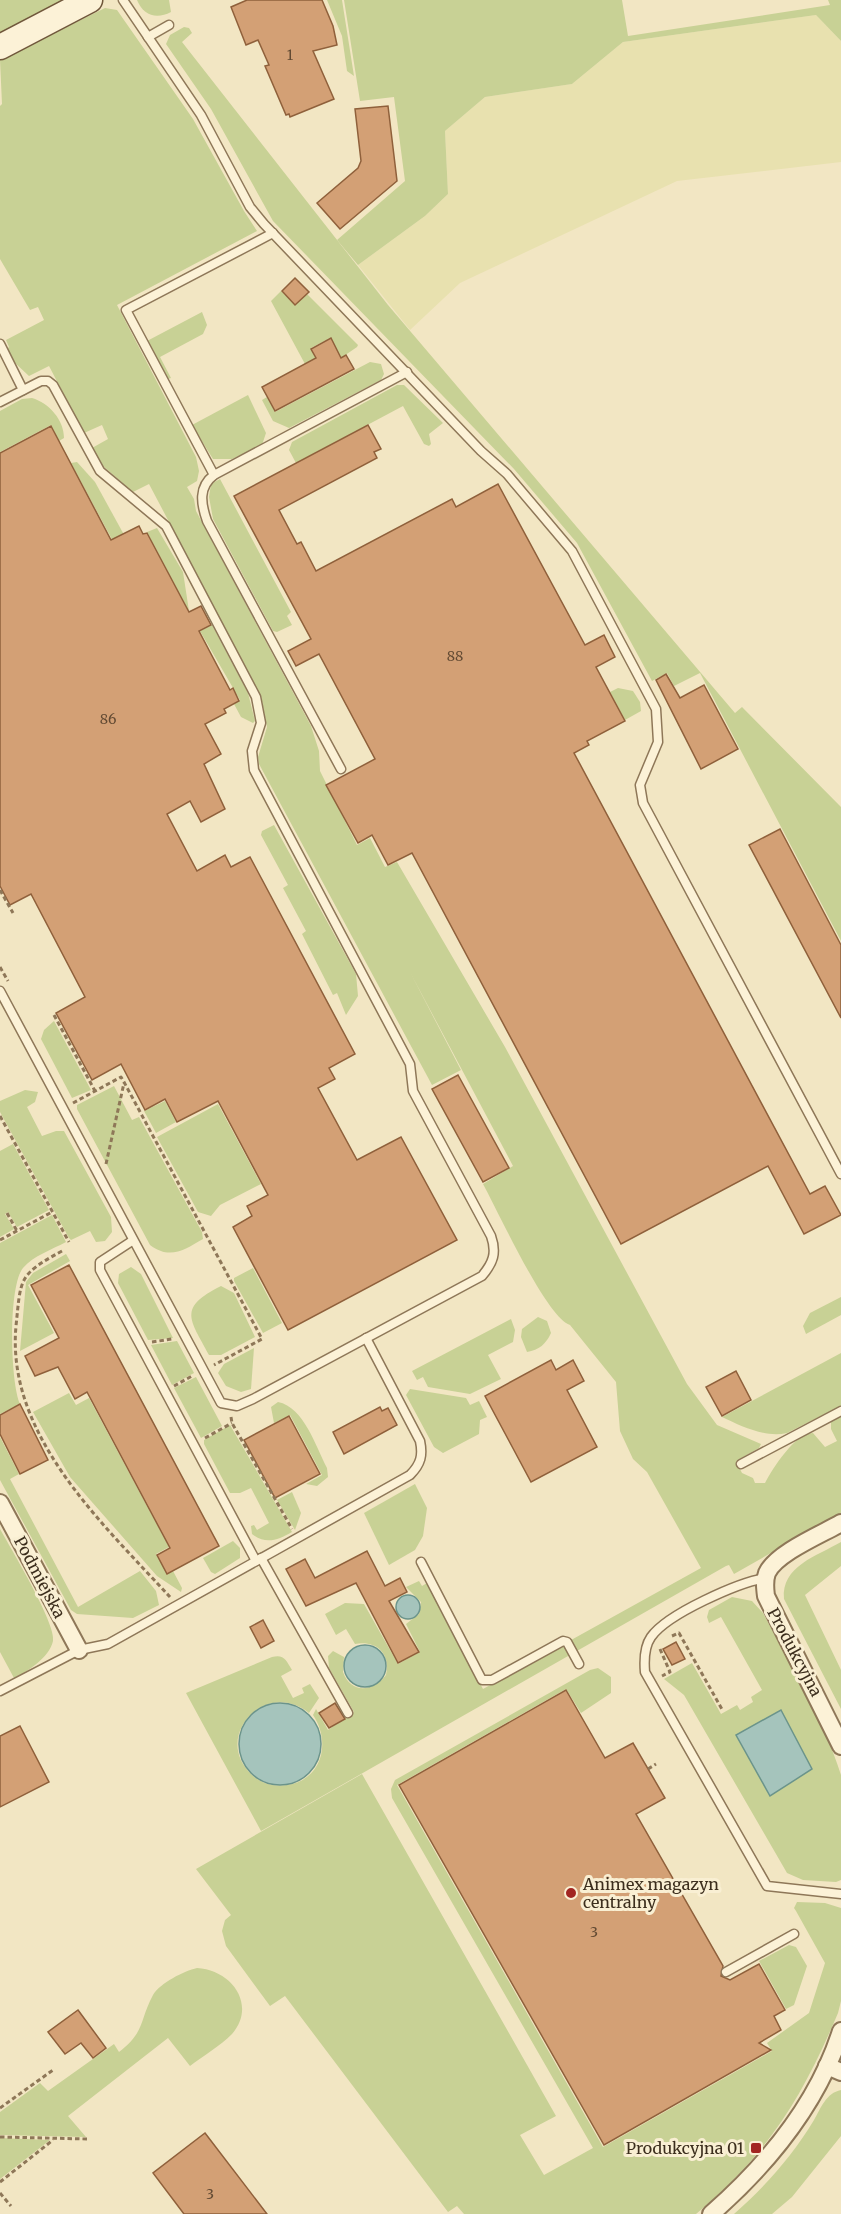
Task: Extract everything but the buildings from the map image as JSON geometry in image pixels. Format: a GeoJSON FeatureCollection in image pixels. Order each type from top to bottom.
{"type":"FeatureCollection","features":[{"type":"Feature","properties":{"kind":"main road"},"geometry":{"type":"LineString","coordinates":[[0,47],[90,0]]}},
{"type":"Feature","properties":{"kind":"street","name":"Podmiejska"},"geometry":{"type":"LineString","coordinates":[[0,1503],[79,1650]]}},
{"type":"Feature","properties":{"kind":"street"},"geometry":{"type":"LineString","coordinates":[[766,1578],[772,1565],[782,1557],[841,1523]]}},
{"type":"Feature","properties":{"kind":"street","name":"Produkcyjna"},"geometry":{"type":"LineString","coordinates":[[766,1578],[766,1596],[841,1746]]}},
{"type":"Feature","properties":{"kind":"street"},"geometry":{"type":"LineString","coordinates":[[711,2214],[770,2155],[834,2069],[841,2031]]}},
{"type":"Feature","properties":{"kind":"lane"},"geometry":{"type":"LineString","coordinates":[[123,0],[201,115],[250,207],[481,450],[507,474],[566,543],[579,563],[656,709],[658,742],[640,785],[643,803],[841,1174]]}},
{"type":"Feature","properties":{"kind":"lane"},"geometry":{"type":"LineString","coordinates":[[147,37],[169,26]]}},
{"type":"Feature","properties":{"kind":"lane"},"geometry":{"type":"LineString","coordinates":[[214,475],[126,310],[273,233]]}},
{"type":"Feature","properties":{"kind":"lane"},"geometry":{"type":"LineString","coordinates":[[0,344],[23,390]]}},
{"type":"Feature","properties":{"kind":"lane"},"geometry":{"type":"LineString","coordinates":[[341,770],[207,521],[201,498],[206,481],[214,475],[407,372]]}},
{"type":"Feature","properties":{"kind":"lane"},"geometry":{"type":"LineString","coordinates":[[0,402],[41,381],[48,381],[53,385],[100,471],[166,526],[256,697],[261,723],[252,751],[254,770],[410,1064],[413,1091],[495,1246],[492,1264],[482,1276],[253,1399],[230,1406],[216,1397],[0,991]]}},
{"type":"Feature","properties":{"kind":"lane"},"geometry":{"type":"LineString","coordinates":[[132,1241],[105,1256],[100,1262],[100,1270],[193,1444],[348,1713]]}},
{"type":"Feature","properties":{"kind":"lane"},"geometry":{"type":"LineString","coordinates":[[0,1691],[79,1650],[108,1644],[410,1475],[421,1460],[420,1441],[366,1338]]}},
{"type":"Feature","properties":{"kind":"lane"},"geometry":{"type":"LineString","coordinates":[[741,1464],[841,1411]]}},
{"type":"Feature","properties":{"kind":"lane"},"geometry":{"type":"LineString","coordinates":[[421,1562],[482,1680],[492,1680],[564,1641],[579,1664]]}},
{"type":"Feature","properties":{"kind":"lane"},"geometry":{"type":"LineString","coordinates":[[766,1578],[728,1589],[658,1629],[645,1648],[644,1661],[650,1682],[767,1886],[841,1894]]}},
{"type":"Feature","properties":{"kind":"lane"},"geometry":{"type":"LineString","coordinates":[[726,1972],[794,1934]]}},
{"type":"Feature","properties":{"kind":"path"},"geometry":{"type":"LineString","coordinates":[[0,890],[13,914]]}},
{"type":"Feature","properties":{"kind":"path"},"geometry":{"type":"LineString","coordinates":[[54,1015],[94,1091]]}},
{"type":"Feature","properties":{"kind":"path"},"geometry":{"type":"LineString","coordinates":[[72,1104],[121,1077],[262,1340],[165,1391]]}},
{"type":"Feature","properties":{"kind":"path"},"geometry":{"type":"LineString","coordinates":[[105,1166],[124,1082]]}},
{"type":"Feature","properties":{"kind":"path"},"geometry":{"type":"LineString","coordinates":[[0,1116],[69,1242]]}},
{"type":"Feature","properties":{"kind":"path"},"geometry":{"type":"LineString","coordinates":[[0,1240],[52,1212]]}},
{"type":"Feature","properties":{"kind":"path"},"geometry":{"type":"LineString","coordinates":[[7,1213],[17,1231]]}},
{"type":"Feature","properties":{"kind":"path"},"geometry":{"type":"LineString","coordinates":[[62,1251],[36,1265],[22,1281],[14,1346],[24,1401],[60,1472],[175,1606]]}},
{"type":"Feature","properties":{"kind":"path"},"geometry":{"type":"LineString","coordinates":[[141,1347],[150,1342],[184,1336]]}},
{"type":"Feature","properties":{"kind":"path"},"geometry":{"type":"LineString","coordinates":[[230,1406],[232,1423],[297,1538]]}},
{"type":"Feature","properties":{"kind":"path"},"geometry":{"type":"LineString","coordinates":[[193,1444],[232,1423]]}},
{"type":"Feature","properties":{"kind":"path"},"geometry":{"type":"LineString","coordinates":[[669,1638],[679,1633],[723,1711]]}},
{"type":"Feature","properties":{"kind":"path"},"geometry":{"type":"LineString","coordinates":[[650,1682],[670,1672],[661,1654],[660,1645]]}},
{"type":"Feature","properties":{"kind":"path"},"geometry":{"type":"LineString","coordinates":[[648,1768],[656,1764]]}},
{"type":"Feature","properties":{"kind":"path"},"geometry":{"type":"LineString","coordinates":[[0,2108],[53,2070]]}},
{"type":"Feature","properties":{"kind":"path"},"geometry":{"type":"LineString","coordinates":[[0,2137],[88,2139]]}},
{"type":"Feature","properties":{"kind":"path"},"geometry":{"type":"LineString","coordinates":[[0,2182],[55,2139]]}},
{"type":"Feature","properties":{"kind":"path"},"geometry":{"type":"LineString","coordinates":[[0,2193],[11,2206]]}},
{"type":"Feature","properties":{"kind":"shaded area"},"geometry":{"type":"Polygon","coordinates":[[[816,15],[841,41],[841,162],[677,181],[460,283],[410,330],[358,265],[425,216],[448,194],[445,131],[485,97],[572,84],[623,42],[816,15]]]}},
{"type":"Feature","properties":{"kind":"green space"},"geometry":{"type":"Polygon","coordinates":[[[0,0],[65,0],[0,35],[0,0]]]}},
{"type":"Feature","properties":{"kind":"green space"},"geometry":{"type":"Polygon","coordinates":[[[137,0],[169,0],[171,12],[160,16],[151,15],[137,0]]]}},
{"type":"Feature","properties":{"kind":"green space"},"geometry":{"type":"Polygon","coordinates":[[[327,0],[342,0],[354,76],[347,71],[342,36],[327,0]]]}},
{"type":"Feature","properties":{"kind":"green space"},"geometry":{"type":"Polygon","coordinates":[[[344,0],[622,0],[628,36],[830,5],[828,0],[841,0],[841,41],[816,15],[623,42],[572,84],[485,97],[445,131],[448,194],[425,216],[358,265],[337,240],[405,181],[394,97],[360,101],[344,0]]]}},
{"type":"Feature","properties":{"kind":"green space"},"geometry":{"type":"Polygon","coordinates":[[[105,8],[117,10],[193,119],[257,231],[117,305],[196,457],[199,471],[197,481],[187,487],[194,499],[196,511],[311,726],[319,751],[320,771],[357,845],[370,838],[385,867],[397,862],[505,1047],[687,1384],[717,1425],[761,1444],[759,1448],[736,1461],[742,1473],[753,1478],[755,1483],[765,1483],[785,1452],[799,1439],[813,1433],[825,1447],[837,1441],[831,1429],[831,1421],[841,1415],[841,1513],[734,1574],[729,1565],[726,1566],[261,1831],[186,1693],[272,1657],[279,1656],[284,1659],[292,1670],[281,1676],[293,1698],[304,1693],[302,1688],[310,1684],[319,1698],[309,1713],[292,1704],[276,1703],[261,1707],[240,1729],[237,1744],[241,1760],[252,1775],[268,1784],[287,1785],[309,1776],[316,1768],[320,1758],[322,1736],[313,1715],[316,1709],[328,1730],[354,1712],[329,1668],[328,1656],[333,1651],[344,1657],[343,1672],[351,1684],[357,1687],[375,1685],[386,1675],[384,1654],[375,1646],[355,1644],[346,1629],[336,1635],[325,1614],[345,1603],[364,1604],[398,1664],[420,1652],[406,1624],[419,1614],[421,1602],[406,1587],[419,1581],[422,1586],[427,1583],[483,1689],[701,1568],[647,1472],[633,1459],[620,1431],[616,1382],[570,1325],[560,1318],[548,1303],[523,1262],[483,1184],[513,1166],[410,972],[461,1070],[432,1085],[259,764],[258,757],[267,727],[261,696],[149,484],[133,492],[103,466],[92,448],[108,439],[102,425],[84,433],[49,366],[29,376],[14,362],[7,349],[9,347],[6,340],[44,320],[38,307],[30,310],[0,259],[0,106],[2,104],[0,60],[105,8]]]}},
{"type":"Feature","properties":{"kind":"green space"},"geometry":{"type":"Polygon","coordinates":[[[184,27],[189,28],[192,33],[182,42],[388,305],[735,713],[742,707],[841,807],[841,941],[700,673],[674,686],[667,673],[652,681],[577,543],[514,469],[273,221],[211,109],[166,44],[170,35],[184,27]]]}},
{"type":"Feature","properties":{"kind":"green space"},"geometry":{"type":"Polygon","coordinates":[[[281,291],[295,305],[307,294],[358,345],[357,347],[341,358],[330,338],[311,348],[316,358],[305,364],[271,301],[281,291]]]}},
{"type":"Feature","properties":{"kind":"green space"},"geometry":{"type":"Polygon","coordinates":[[[202,312],[207,325],[203,334],[160,357],[171,378],[168,379],[147,341],[202,312]]]}},
{"type":"Feature","properties":{"kind":"green space"},"geometry":{"type":"Polygon","coordinates":[[[370,362],[381,364],[384,374],[381,380],[289,428],[273,421],[262,400],[267,397],[275,412],[370,362]]]}},
{"type":"Feature","properties":{"kind":"green space"},"geometry":{"type":"Polygon","coordinates":[[[397,385],[404,385],[443,423],[429,434],[431,444],[429,446],[424,444],[403,406],[296,463],[289,450],[292,442],[397,385]]]}},
{"type":"Feature","properties":{"kind":"green space"},"geometry":{"type":"Polygon","coordinates":[[[248,395],[266,433],[262,445],[232,459],[213,459],[192,425],[248,395]]]}},
{"type":"Feature","properties":{"kind":"green space"},"geometry":{"type":"Polygon","coordinates":[[[32,398],[50,408],[54,413],[61,425],[64,438],[59,441],[51,425],[0,452],[0,411],[22,399],[32,398]]]}},
{"type":"Feature","properties":{"kind":"green space"},"geometry":{"type":"Polygon","coordinates":[[[77,462],[95,482],[128,542],[116,547],[71,463],[77,462]]]}},
{"type":"Feature","properties":{"kind":"green space"},"geometry":{"type":"Polygon","coordinates":[[[220,479],[291,612],[287,616],[292,625],[277,632],[273,631],[213,519],[209,497],[211,484],[220,479]]]}},
{"type":"Feature","properties":{"kind":"green space"},"geometry":{"type":"Polygon","coordinates":[[[157,528],[183,572],[189,611],[147,532],[157,528]]]}},
{"type":"Feature","properties":{"kind":"green space"},"geometry":{"type":"Polygon","coordinates":[[[212,625],[248,693],[255,721],[253,723],[241,717],[234,704],[240,700],[200,631],[212,625]]]}},
{"type":"Feature","properties":{"kind":"green space"},"geometry":{"type":"Polygon","coordinates":[[[618,688],[633,691],[640,702],[641,711],[625,720],[610,692],[618,688]]]}},
{"type":"Feature","properties":{"kind":"green space"},"geometry":{"type":"Polygon","coordinates":[[[274,825],[356,974],[358,996],[346,1015],[337,993],[333,995],[302,934],[306,931],[283,888],[288,885],[261,835],[262,831],[274,825]]]}},
{"type":"Feature","properties":{"kind":"green space"},"geometry":{"type":"Polygon","coordinates":[[[54,1021],[91,1090],[72,1098],[41,1039],[44,1030],[54,1021]]]}},
{"type":"Feature","properties":{"kind":"green space"},"geometry":{"type":"Polygon","coordinates":[[[114,1086],[132,1120],[139,1117],[202,1232],[203,1239],[183,1250],[164,1252],[150,1245],[77,1109],[77,1105],[114,1086]]]}},
{"type":"Feature","properties":{"kind":"green space"},"geometry":{"type":"Polygon","coordinates":[[[25,1090],[38,1092],[35,1102],[27,1107],[42,1136],[64,1131],[111,1217],[112,1232],[105,1241],[96,1242],[90,1231],[71,1240],[69,1238],[0,1112],[0,1101],[25,1090]]]}},
{"type":"Feature","properties":{"kind":"green space"},"geometry":{"type":"Polygon","coordinates":[[[165,1101],[176,1122],[156,1133],[144,1111],[165,1101]]]}},
{"type":"Feature","properties":{"kind":"green space"},"geometry":{"type":"Polygon","coordinates":[[[218,1104],[261,1184],[220,1205],[211,1216],[198,1212],[157,1137],[218,1104]]]}},
{"type":"Feature","properties":{"kind":"green space"},"geometry":{"type":"Polygon","coordinates":[[[13,1144],[49,1210],[17,1227],[8,1212],[5,1214],[14,1229],[0,1237],[0,1151],[13,1144]]]}},
{"type":"Feature","properties":{"kind":"green space"},"geometry":{"type":"Polygon","coordinates":[[[52,1215],[66,1242],[32,1260],[23,1268],[18,1278],[12,1334],[14,1376],[20,1404],[0,1414],[0,1243],[52,1215]]]}},
{"type":"Feature","properties":{"kind":"green space"},"geometry":{"type":"Polygon","coordinates":[[[66,1254],[70,1261],[28,1285],[54,1333],[20,1351],[26,1282],[33,1273],[66,1254]]]}},
{"type":"Feature","properties":{"kind":"green space"},"geometry":{"type":"Polygon","coordinates":[[[131,1267],[141,1274],[173,1338],[148,1340],[118,1283],[119,1274],[131,1267]]]}},
{"type":"Feature","properties":{"kind":"green space"},"geometry":{"type":"Polygon","coordinates":[[[253,1268],[282,1323],[263,1333],[234,1281],[234,1278],[253,1268]]]}},
{"type":"Feature","properties":{"kind":"green space"},"geometry":{"type":"Polygon","coordinates":[[[221,1286],[234,1293],[255,1337],[221,1355],[209,1355],[191,1315],[198,1301],[221,1286]]]}},
{"type":"Feature","properties":{"kind":"green space"},"geometry":{"type":"Polygon","coordinates":[[[841,1297],[841,1315],[806,1334],[803,1326],[810,1313],[841,1297]]]}},
{"type":"Feature","properties":{"kind":"green space"},"geometry":{"type":"Polygon","coordinates":[[[538,1317],[547,1321],[551,1333],[542,1346],[527,1352],[521,1337],[522,1329],[538,1317]]]}},
{"type":"Feature","properties":{"kind":"green space"},"geometry":{"type":"Polygon","coordinates":[[[511,1319],[515,1330],[513,1342],[488,1355],[501,1379],[470,1394],[428,1387],[423,1377],[417,1380],[412,1371],[511,1319]]]}},
{"type":"Feature","properties":{"kind":"green space"},"geometry":{"type":"Polygon","coordinates":[[[177,1341],[194,1373],[172,1385],[151,1345],[177,1341]]]}},
{"type":"Feature","properties":{"kind":"green space"},"geometry":{"type":"Polygon","coordinates":[[[254,1348],[251,1389],[241,1392],[226,1386],[218,1373],[224,1364],[254,1348]]]}},
{"type":"Feature","properties":{"kind":"green space"},"geometry":{"type":"Polygon","coordinates":[[[841,1353],[841,1406],[787,1433],[779,1434],[753,1430],[722,1417],[841,1353]]]}},
{"type":"Feature","properties":{"kind":"green space"},"geometry":{"type":"Polygon","coordinates":[[[196,1377],[222,1426],[201,1438],[174,1388],[196,1377]]]}},
{"type":"Feature","properties":{"kind":"green space"},"geometry":{"type":"Polygon","coordinates":[[[410,1389],[466,1398],[470,1405],[479,1401],[487,1417],[480,1420],[479,1434],[443,1453],[434,1447],[406,1395],[410,1389]]]}},
{"type":"Feature","properties":{"kind":"green space"},"geometry":{"type":"Polygon","coordinates":[[[69,1393],[76,1405],[89,1398],[169,1547],[156,1554],[167,1574],[173,1571],[182,1588],[181,1592],[157,1576],[70,1477],[33,1412],[69,1393]]]}},
{"type":"Feature","properties":{"kind":"green space"},"geometry":{"type":"Polygon","coordinates":[[[278,1402],[295,1411],[314,1439],[327,1468],[328,1477],[317,1486],[306,1484],[322,1475],[290,1415],[274,1423],[271,1407],[278,1402]]]}},
{"type":"Feature","properties":{"kind":"green space"},"geometry":{"type":"Polygon","coordinates":[[[230,1425],[292,1532],[287,1535],[267,1540],[252,1534],[251,1526],[254,1525],[257,1530],[269,1523],[251,1488],[240,1493],[230,1493],[204,1444],[204,1440],[230,1425]]]}},
{"type":"Feature","properties":{"kind":"green space"},"geometry":{"type":"Polygon","coordinates":[[[0,1437],[19,1474],[10,1479],[78,1607],[140,1571],[156,1591],[159,1605],[133,1618],[77,1614],[71,1610],[0,1480],[0,1437]]]}},
{"type":"Feature","properties":{"kind":"green space"},"geometry":{"type":"Polygon","coordinates":[[[415,1484],[427,1508],[423,1536],[415,1550],[389,1565],[364,1513],[415,1484]]]}},
{"type":"Feature","properties":{"kind":"green space"},"geometry":{"type":"Polygon","coordinates":[[[292,1492],[301,1513],[295,1530],[277,1500],[292,1492]]]}},
{"type":"Feature","properties":{"kind":"green space"},"geometry":{"type":"Polygon","coordinates":[[[0,1529],[41,1603],[48,1619],[53,1641],[43,1658],[14,1678],[0,1652],[0,1529]]]}},
{"type":"Feature","properties":{"kind":"green space"},"geometry":{"type":"Polygon","coordinates":[[[233,1541],[240,1548],[240,1558],[215,1574],[211,1572],[203,1558],[233,1541]]]}},
{"type":"Feature","properties":{"kind":"green space"},"geometry":{"type":"Polygon","coordinates":[[[841,1542],[841,1566],[805,1595],[841,1670],[841,1709],[784,1599],[788,1578],[794,1570],[812,1557],[841,1542]]]}},
{"type":"Feature","properties":{"kind":"green space"},"geometry":{"type":"Polygon","coordinates":[[[732,1597],[752,1601],[763,1613],[806,1692],[834,1754],[841,1775],[841,1880],[836,1882],[803,1880],[787,1873],[684,1695],[664,1679],[692,1663],[721,1714],[737,1705],[740,1710],[753,1702],[751,1697],[762,1690],[721,1617],[709,1623],[707,1617],[709,1610],[732,1597]]]}},
{"type":"Feature","properties":{"kind":"green space"},"geometry":{"type":"Polygon","coordinates":[[[598,1668],[611,1677],[611,1693],[581,1713],[566,1689],[397,1785],[603,2147],[772,2051],[767,2043],[809,2013],[825,1963],[794,1908],[797,1902],[825,1903],[841,1908],[841,2001],[838,2013],[811,2072],[780,2123],[744,2169],[696,2214],[464,2214],[457,2206],[448,2212],[285,1996],[270,2006],[226,1946],[222,1931],[225,1920],[231,1915],[196,1869],[362,1774],[556,2116],[520,2135],[544,2175],[593,2148],[392,1798],[391,1789],[395,1780],[590,1670],[598,1668]]]}},
{"type":"Feature","properties":{"kind":"green space"},"geometry":{"type":"Polygon","coordinates":[[[789,1945],[796,1947],[807,1966],[794,2005],[786,2009],[759,1961],[789,1945]]]}},
{"type":"Feature","properties":{"kind":"green space"},"geometry":{"type":"Polygon","coordinates":[[[197,1968],[221,1975],[237,1991],[241,2001],[242,2012],[239,2023],[232,2034],[217,2047],[190,2066],[168,2038],[68,2116],[86,2137],[0,2135],[0,2112],[40,2083],[48,2091],[114,2044],[119,2052],[138,2032],[156,1991],[173,1978],[197,1968]]]}},
{"type":"Feature","properties":{"kind":"green space"},"geometry":{"type":"Polygon","coordinates":[[[841,2090],[841,2136],[792,2197],[772,2214],[734,2214],[757,2193],[788,2158],[831,2094],[841,2090]]]}},
{"type":"Feature","properties":{"kind":"green space"},"geometry":{"type":"Polygon","coordinates":[[[0,2138],[50,2140],[0,2179],[0,2138]]]}},
{"type":"Feature","properties":{"kind":"water"},"geometry":{"type":"Polygon","coordinates":[[[408,1595],[416,1599],[420,1607],[416,1615],[408,1619],[400,1615],[396,1607],[400,1599],[408,1595]]]}},
{"type":"Feature","properties":{"kind":"water"},"geometry":{"type":"Polygon","coordinates":[[[365,1645],[373,1646],[380,1651],[385,1658],[385,1674],[380,1681],[373,1686],[365,1687],[357,1686],[350,1681],[345,1674],[344,1666],[345,1658],[350,1651],[357,1646],[365,1645]]]}},
{"type":"Feature","properties":{"kind":"water"},"geometry":{"type":"Polygon","coordinates":[[[280,1703],[296,1707],[309,1715],[317,1728],[321,1744],[317,1760],[309,1773],[296,1781],[280,1785],[264,1781],[251,1773],[243,1760],[239,1744],[243,1728],[251,1715],[264,1707],[280,1703]]]}},
{"type":"Feature","properties":{"kind":"water"},"geometry":{"type":"Polygon","coordinates":[[[781,1710],[812,1769],[770,1796],[736,1735],[781,1710]]]}},
{"type":"Feature","properties":{"kind":"place","name":"Animex magazyn centralny"},"geometry":{"type":"Point","coordinates":[571,1893]}},
{"type":"Feature","properties":{"kind":"place","name":"Produkcyjna 01"},"geometry":{"type":"Point","coordinates":[756,2148]}}]}
